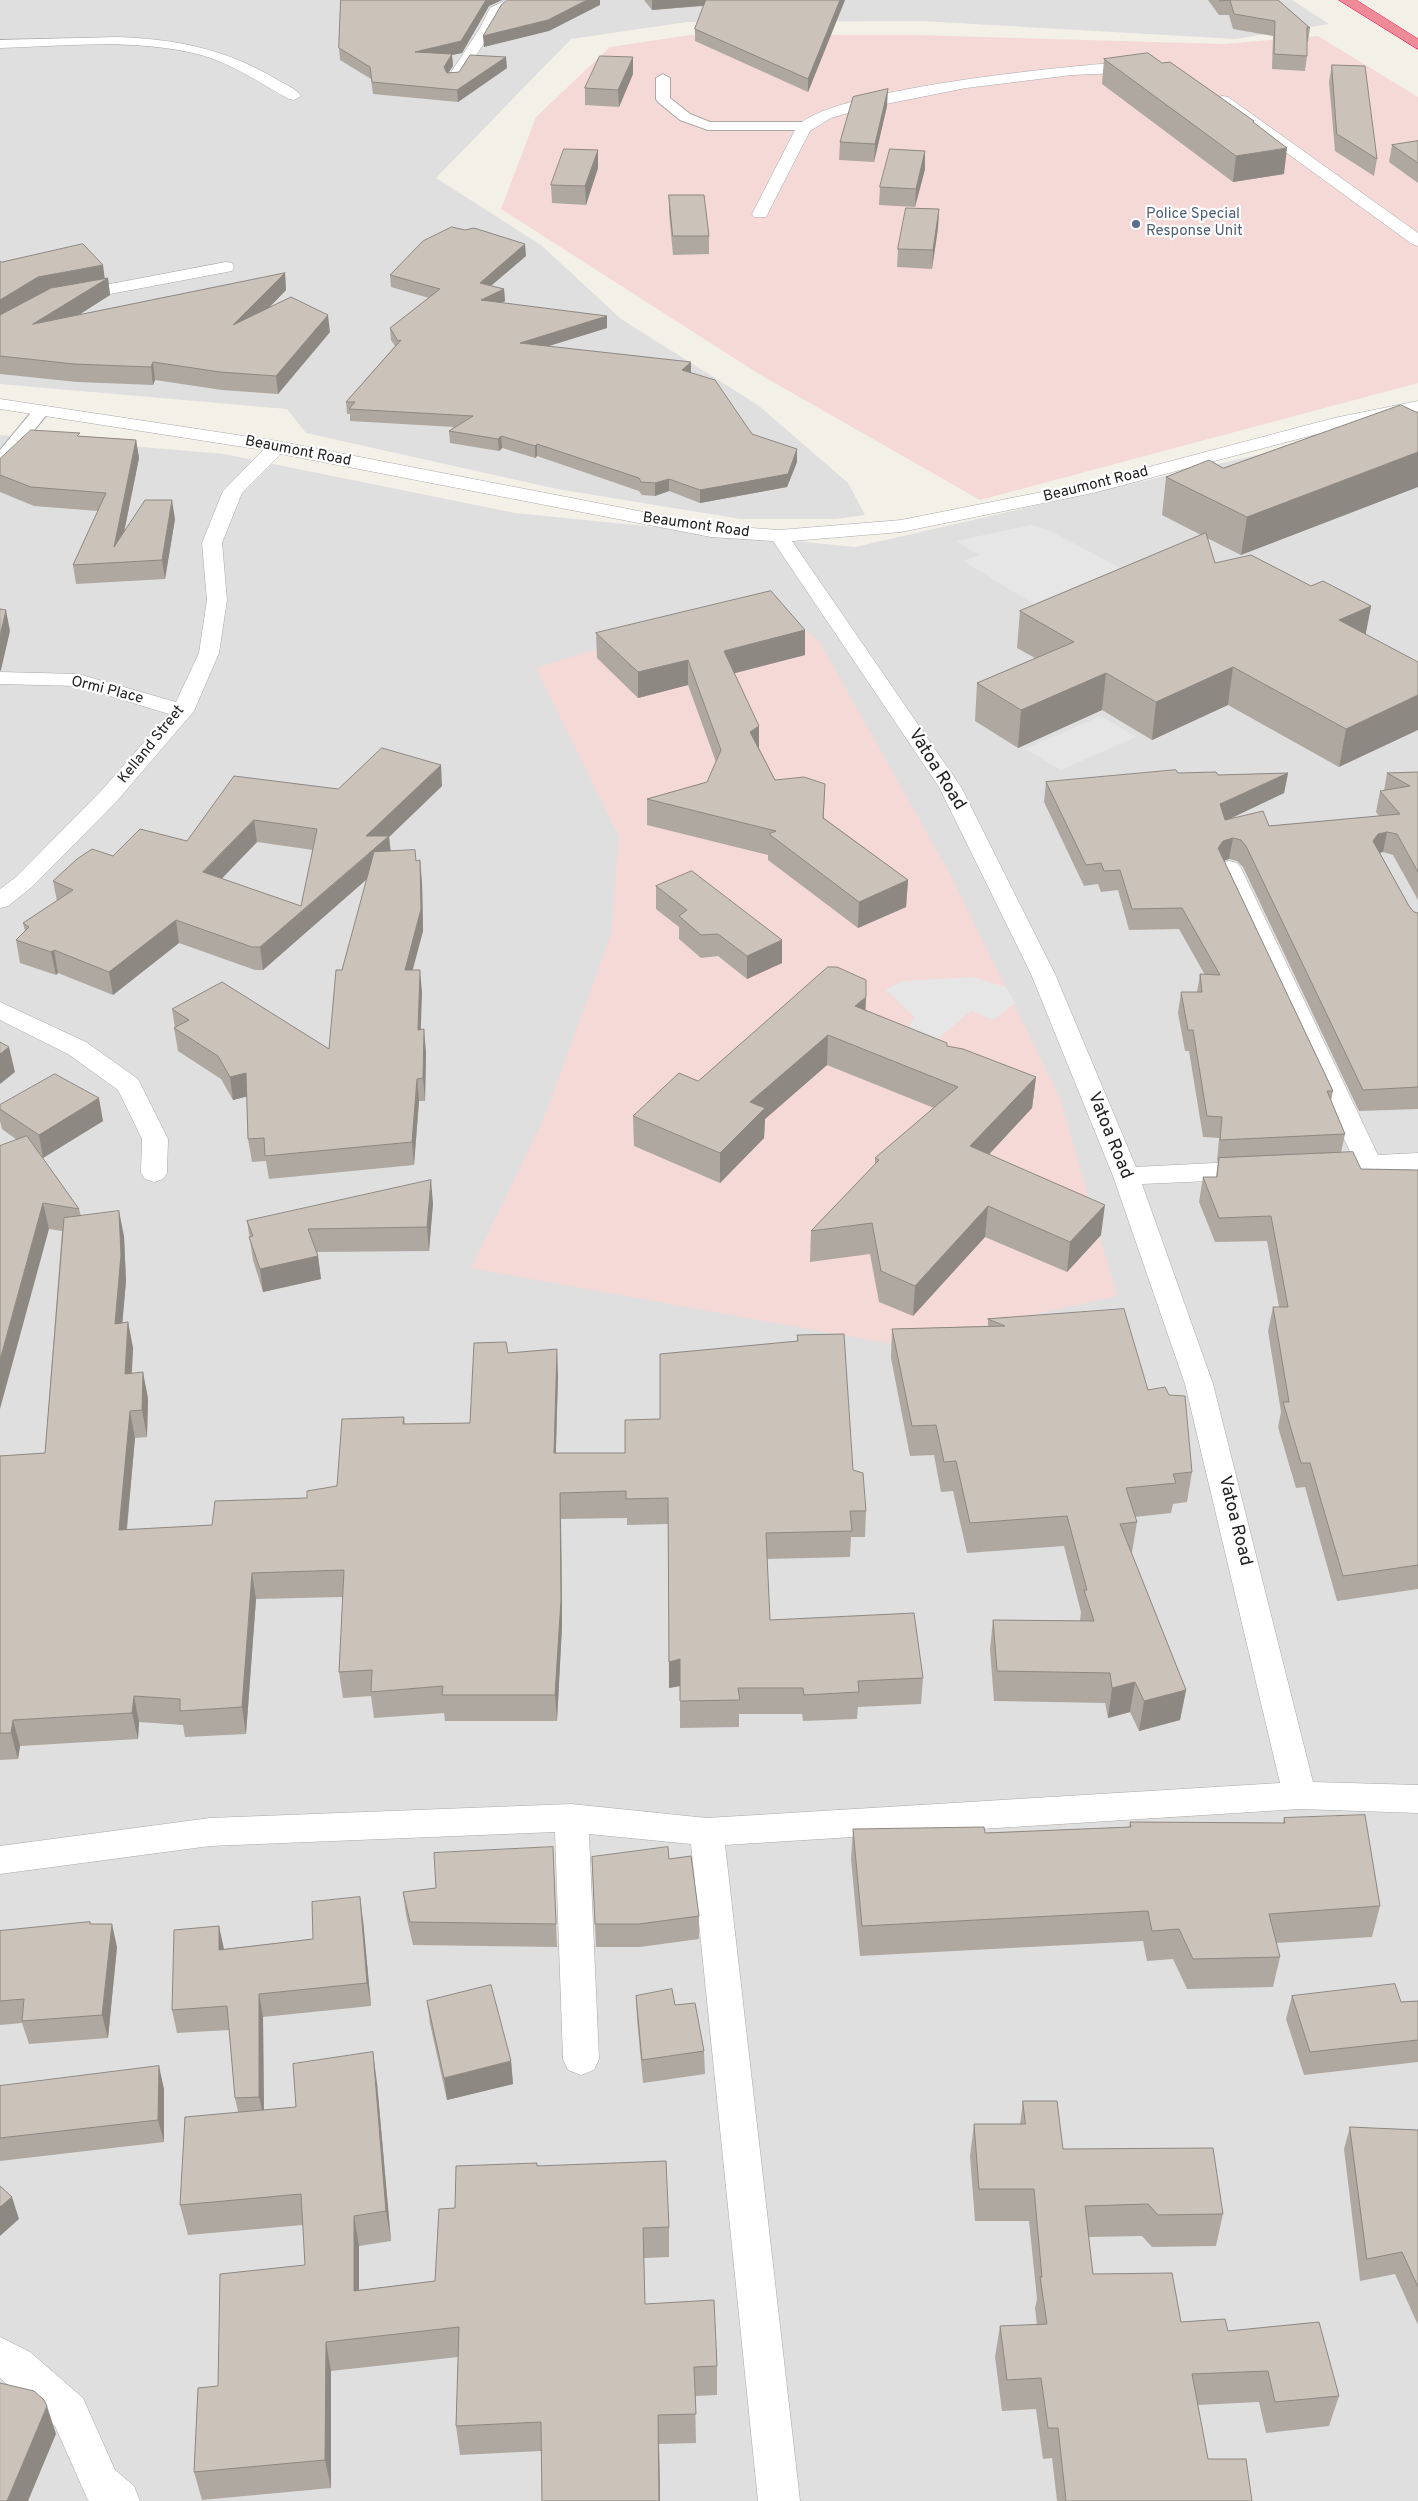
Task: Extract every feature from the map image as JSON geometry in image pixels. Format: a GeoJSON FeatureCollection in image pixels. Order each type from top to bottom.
{"type":"FeatureCollection","features":[{"type":"Feature","properties":{"kind":"highway"},"geometry":{"type":"LineString","coordinates":[[1346,0],[1418,45]]}},
{"type":"Feature","properties":{"kind":"street"},"geometry":{"type":"LineString","coordinates":[[453,80],[487,28],[495,11],[517,0]]}},
{"type":"Feature","properties":{"kind":"street"},"geometry":{"type":"LineString","coordinates":[[0,44],[134,42],[186,48],[230,60],[294,96]]}},
{"type":"Feature","properties":{"kind":"street"},"geometry":{"type":"LineString","coordinates":[[760,214],[806,126],[827,115],[854,107],[964,84],[1052,72],[1126,66],[1150,70]]}},
{"type":"Feature","properties":{"kind":"street"},"geometry":{"type":"LineString","coordinates":[[1209,90],[1418,241]]}},
{"type":"Feature","properties":{"kind":"street"},"geometry":{"type":"LineString","coordinates":[[58,299],[226,267]]}},
{"type":"Feature","properties":{"kind":"street","name":"Beaumont Road"},"geometry":{"type":"LineString","coordinates":[[0,404],[40,413],[129,423],[277,447],[711,531],[779,536],[901,526],[1017,504],[1093,487],[1334,424],[1418,406]]}},
{"type":"Feature","properties":{"kind":"street","name":"Kelland Street"},"geometry":{"type":"LineString","coordinates":[[0,902],[24,882],[109,796],[183,711],[209,653],[217,600],[212,543],[233,491],[277,447]]}},
{"type":"Feature","properties":{"kind":"street","name":"Vatoa Road"},"geometry":{"type":"LineString","coordinates":[[779,536],[950,787],[1043,974],[1126,1176],[1199,1384],[1300,1795]]}},
{"type":"Feature","properties":{"kind":"street","name":"Ormi Place"},"geometry":{"type":"LineString","coordinates":[[0,678],[78,680],[183,711]]}},
{"type":"Feature","properties":{"kind":"street"},"geometry":{"type":"LineString","coordinates":[[1229,868],[1369,1164]]}},
{"type":"Feature","properties":{"kind":"street"},"geometry":{"type":"LineString","coordinates":[[0,1010],[77,1048],[129,1085],[155,1139],[154,1173]]}},
{"type":"Feature","properties":{"kind":"street"},"geometry":{"type":"LineString","coordinates":[[1330,1166],[1418,1162]]}},
{"type":"Feature","properties":{"kind":"street"},"geometry":{"type":"LineString","coordinates":[[1126,1176],[1281,1168]]}},
{"type":"Feature","properties":{"kind":"street"},"geometry":{"type":"LineString","coordinates":[[0,1860],[210,1832],[571,1818],[707,1832],[1300,1795],[1418,1799]]}},
{"type":"Feature","properties":{"kind":"street"},"geometry":{"type":"LineString","coordinates":[[571,1818],[581,2059]]}},
{"type":"Feature","properties":{"kind":"street"},"geometry":{"type":"LineString","coordinates":[[707,1832],[779,2501]]}},
{"type":"Feature","properties":{"kind":"street"},"geometry":{"type":"LineString","coordinates":[[0,2356],[16,2366],[69,2412],[101,2484],[119,2501]]}},
{"type":"Feature","properties":{"kind":"lane"},"geometry":{"type":"LineString","coordinates":[[663,78],[664,98],[685,117],[708,126],[806,126]]}},
{"type":"Feature","properties":{"kind":"lane"},"geometry":{"type":"LineString","coordinates":[[0,461],[40,413]]}},
{"type":"Feature","properties":{"kind":"shaded area"},"geometry":{"type":"Polygon","coordinates":[[[0,0],[1292,0],[1329,24],[1235,39],[921,21],[687,22],[571,39],[436,178],[541,245],[621,319],[758,405],[848,483],[865,515],[836,519],[741,519],[557,489],[306,433],[287,409],[0,384],[0,0]]]}},
{"type":"Feature","properties":{"kind":"shaded area"},"geometry":{"type":"Polygon","coordinates":[[[690,35],[913,35],[1223,44],[1318,36],[1418,97],[1418,383],[980,500],[759,374],[501,209],[536,117],[610,47],[690,35]]]}},
{"type":"Feature","properties":{"kind":"shaded area"},"geometry":{"type":"Polygon","coordinates":[[[1418,418],[1418,2501],[0,2501],[0,435],[224,454],[515,513],[855,547],[1418,418]]]}},
{"type":"Feature","properties":{"kind":"shaded area"},"geometry":{"type":"Polygon","coordinates":[[[1031,525],[1049,530],[1144,581],[1047,612],[963,561],[979,555],[956,541],[1031,525]]]}},
{"type":"Feature","properties":{"kind":"shaded area"},"geometry":{"type":"Polygon","coordinates":[[[775,607],[819,641],[949,872],[1060,1098],[1117,1296],[897,1345],[471,1268],[544,1118],[611,935],[619,837],[536,668],[702,617],[775,607]]]}},
{"type":"Feature","properties":{"kind":"shaded area"},"geometry":{"type":"Polygon","coordinates":[[[1101,716],[1136,737],[1061,770],[1025,749],[1101,716]]]}},
{"type":"Feature","properties":{"kind":"shaded area"},"geometry":{"type":"Polygon","coordinates":[[[973,977],[1006,987],[1015,1003],[994,1020],[971,1011],[928,1047],[905,1037],[914,1017],[886,990],[901,981],[973,977]]]}},
{"type":"Feature","properties":{"kind":"building"},"geometry":{"type":"Polygon","coordinates":[[[341,0],[486,0],[461,41],[415,52],[452,54],[444,67],[447,73],[459,72],[470,55],[506,57],[457,90],[372,82],[370,67],[339,48],[341,0]]]}},
{"type":"Feature","properties":{"kind":"building"},"geometry":{"type":"Polygon","coordinates":[[[508,0],[587,0],[548,20],[483,36],[502,4],[508,0]]]}},
{"type":"Feature","properties":{"kind":"building"},"geometry":{"type":"Polygon","coordinates":[[[706,0],[840,0],[808,79],[695,29],[706,0]]]}},
{"type":"Feature","properties":{"kind":"building"},"geometry":{"type":"Polygon","coordinates":[[[1230,0],[1278,0],[1310,28],[1307,27],[1307,56],[1274,54],[1275,21],[1234,14],[1230,0]]]}},
{"type":"Feature","properties":{"kind":"building"},"geometry":{"type":"Polygon","coordinates":[[[1148,53],[1162,63],[1170,62],[1254,121],[1287,148],[1236,156],[1104,59],[1148,53]]]}},
{"type":"Feature","properties":{"kind":"building"},"geometry":{"type":"Polygon","coordinates":[[[600,56],[633,57],[618,90],[585,88],[600,56]]]}},
{"type":"Feature","properties":{"kind":"building"},"geometry":{"type":"Polygon","coordinates":[[[1332,65],[1365,66],[1377,159],[1337,134],[1332,65]]]}},
{"type":"Feature","properties":{"kind":"building"},"geometry":{"type":"Polygon","coordinates":[[[888,89],[875,144],[840,142],[853,97],[888,89]]]}},
{"type":"Feature","properties":{"kind":"building"},"geometry":{"type":"Polygon","coordinates":[[[1418,141],[1418,163],[1392,145],[1418,141]]]}},
{"type":"Feature","properties":{"kind":"building"},"geometry":{"type":"Polygon","coordinates":[[[564,149],[598,150],[585,186],[551,185],[564,149]]]}},
{"type":"Feature","properties":{"kind":"building"},"geometry":{"type":"Polygon","coordinates":[[[890,149],[925,151],[916,189],[880,187],[890,149]]]}},
{"type":"Feature","properties":{"kind":"building"},"geometry":{"type":"Polygon","coordinates":[[[669,195],[704,195],[709,236],[673,236],[669,195]]]}},
{"type":"Feature","properties":{"kind":"building"},"geometry":{"type":"Polygon","coordinates":[[[906,208],[939,209],[933,250],[898,249],[906,208]]]}},
{"type":"Feature","properties":{"kind":"building"},"geometry":{"type":"Polygon","coordinates":[[[452,227],[465,230],[474,228],[525,244],[480,283],[504,289],[481,300],[607,316],[520,343],[691,362],[682,370],[715,380],[752,434],[797,449],[788,474],[700,490],[669,479],[655,483],[641,482],[639,478],[537,444],[535,446],[501,436],[498,439],[449,431],[473,416],[349,409],[355,402],[346,402],[401,340],[398,341],[390,328],[440,289],[390,275],[423,241],[452,227]]]}},
{"type":"Feature","properties":{"kind":"building"},"geometry":{"type":"Polygon","coordinates":[[[83,244],[103,265],[38,277],[0,300],[0,261],[83,244]]]}},
{"type":"Feature","properties":{"kind":"building"},"geometry":{"type":"Polygon","coordinates":[[[285,273],[233,325],[291,297],[328,315],[276,376],[220,372],[153,362],[151,367],[74,364],[0,356],[0,315],[51,288],[108,278],[33,324],[285,273]]]}},
{"type":"Feature","properties":{"kind":"building"},"geometry":{"type":"Polygon","coordinates":[[[1401,405],[1418,413],[1418,452],[1247,517],[1166,477],[1209,460],[1223,468],[1401,405]]]}},
{"type":"Feature","properties":{"kind":"building"},"geometry":{"type":"Polygon","coordinates":[[[31,430],[80,433],[77,436],[136,440],[114,547],[145,500],[172,500],[162,560],[73,565],[106,493],[31,487],[0,475],[0,459],[31,430]]]}},
{"type":"Feature","properties":{"kind":"building"},"geometry":{"type":"Polygon","coordinates":[[[1206,533],[1215,563],[1251,555],[1311,586],[1323,581],[1371,606],[1339,620],[1418,662],[1418,695],[1346,729],[1233,667],[1156,702],[1106,673],[1021,710],[977,683],[1074,642],[1020,611],[1206,533]]]}},
{"type":"Feature","properties":{"kind":"building"},"geometry":{"type":"Polygon","coordinates":[[[771,591],[805,630],[724,651],[759,726],[750,732],[775,780],[804,777],[825,784],[823,818],[908,880],[859,902],[769,834],[776,831],[647,799],[707,782],[721,750],[688,660],[638,672],[596,633],[771,591]]]}},
{"type":"Feature","properties":{"kind":"building"},"geometry":{"type":"Polygon","coordinates":[[[0,609],[6,610],[0,636],[0,609]]]}},
{"type":"Feature","properties":{"kind":"building"},"geometry":{"type":"Polygon","coordinates":[[[382,748],[441,765],[366,836],[389,836],[260,947],[252,947],[176,920],[109,972],[54,950],[51,952],[16,940],[29,927],[23,923],[73,890],[53,881],[77,859],[92,849],[113,856],[140,829],[187,841],[234,776],[338,789],[382,748]],[[254,820],[203,872],[301,906],[317,829],[254,820]]]}},
{"type":"Feature","properties":{"kind":"building"},"geometry":{"type":"Polygon","coordinates":[[[1176,770],[1178,773],[1216,772],[1218,775],[1288,773],[1220,804],[1225,820],[1263,811],[1269,826],[1400,814],[1380,791],[1410,786],[1387,773],[1418,772],[1418,872],[1397,834],[1387,832],[1378,834],[1373,841],[1409,906],[1414,912],[1418,913],[1418,1087],[1363,1090],[1246,846],[1241,840],[1233,838],[1223,841],[1218,848],[1333,1091],[1327,1091],[1345,1134],[1220,1140],[1222,1117],[1207,1116],[1193,1030],[1188,1030],[1181,992],[1202,992],[1200,974],[1220,975],[1182,908],[1132,909],[1120,870],[1104,871],[1101,863],[1086,865],[1046,782],[1176,770]]]}},
{"type":"Feature","properties":{"kind":"building"},"geometry":{"type":"Polygon","coordinates":[[[415,850],[416,861],[420,860],[421,909],[405,970],[420,970],[418,1030],[424,1029],[423,1078],[417,1079],[412,1142],[265,1156],[264,1138],[248,1139],[246,1073],[230,1077],[218,1056],[174,1028],[189,1020],[172,1009],[222,982],[329,1049],[336,970],[342,970],[374,852],[415,850]]]}},
{"type":"Feature","properties":{"kind":"building"},"geometry":{"type":"Polygon","coordinates":[[[692,871],[782,940],[747,956],[718,934],[701,935],[679,916],[687,910],[656,886],[692,871]]]}},
{"type":"Feature","properties":{"kind":"building"},"geometry":{"type":"Polygon","coordinates":[[[828,967],[837,967],[866,980],[866,997],[855,1006],[947,1043],[947,1046],[963,1049],[1036,1077],[970,1146],[1105,1205],[1070,1242],[988,1206],[915,1286],[881,1271],[872,1223],[811,1231],[879,1160],[875,1158],[958,1087],[828,1035],[750,1102],[765,1108],[720,1153],[633,1116],[679,1073],[698,1081],[828,967]]]}},
{"type":"Feature","properties":{"kind":"building"},"geometry":{"type":"Polygon","coordinates":[[[0,1042],[9,1047],[0,1054],[0,1042]]]}},
{"type":"Feature","properties":{"kind":"building"},"geometry":{"type":"Polygon","coordinates":[[[55,1074],[99,1098],[39,1135],[0,1109],[0,1105],[55,1074]]]}},
{"type":"Feature","properties":{"kind":"building"},"geometry":{"type":"Polygon","coordinates":[[[27,1136],[79,1209],[43,1203],[0,1360],[0,1146],[27,1136]]]}},
{"type":"Feature","properties":{"kind":"building"},"geometry":{"type":"Polygon","coordinates":[[[1353,1152],[1361,1169],[1418,1170],[1418,1565],[1343,1576],[1310,1463],[1301,1463],[1283,1402],[1289,1402],[1273,1307],[1288,1307],[1271,1216],[1219,1218],[1203,1177],[1217,1177],[1219,1158],[1353,1152]]]}},
{"type":"Feature","properties":{"kind":"building"},"geometry":{"type":"Polygon","coordinates":[[[431,1180],[427,1227],[308,1229],[318,1256],[260,1269],[249,1237],[253,1236],[247,1221],[431,1180]]]}},
{"type":"Feature","properties":{"kind":"building"},"geometry":{"type":"Polygon","coordinates":[[[119,1211],[121,1255],[115,1324],[128,1322],[125,1374],[143,1372],[142,1410],[130,1411],[119,1530],[212,1525],[215,1501],[307,1498],[307,1491],[337,1486],[342,1419],[404,1417],[403,1424],[470,1423],[474,1343],[506,1342],[508,1353],[557,1349],[554,1453],[625,1453],[625,1420],[660,1419],[660,1354],[798,1341],[797,1335],[844,1334],[853,1470],[863,1473],[866,1511],[850,1511],[852,1531],[766,1533],[770,1620],[914,1613],[923,1678],[858,1681],[859,1692],[804,1695],[803,1688],[738,1688],[740,1700],[680,1701],[680,1659],[669,1662],[668,1498],[626,1499],[626,1491],[560,1493],[561,1600],[555,1695],[442,1695],[443,1686],[371,1692],[372,1670],[339,1672],[344,1570],[252,1573],[242,1707],[180,1711],[180,1699],[134,1696],[132,1713],[13,1720],[11,1733],[0,1733],[0,1456],[45,1453],[64,1218],[119,1211]]]}},
{"type":"Feature","properties":{"kind":"building"},"geometry":{"type":"Polygon","coordinates":[[[1124,1309],[1148,1390],[1165,1387],[1169,1395],[1185,1396],[1192,1472],[1173,1474],[1176,1483],[1126,1488],[1137,1522],[1120,1524],[1186,1690],[1144,1701],[1135,1682],[1112,1688],[1110,1673],[997,1671],[993,1620],[1094,1621],[1084,1590],[1087,1590],[1067,1516],[970,1523],[956,1461],[944,1462],[936,1425],[912,1426],[892,1329],[1005,1326],[988,1319],[1124,1309]]]}},
{"type":"Feature","properties":{"kind":"building"},"geometry":{"type":"Polygon","coordinates":[[[1365,1815],[1380,1906],[1269,1914],[1280,1957],[1193,1959],[1179,1929],[1152,1931],[1148,1911],[862,1926],[853,1829],[984,1827],[985,1833],[1131,1827],[1130,1822],[1285,1823],[1284,1818],[1365,1815]]]}},
{"type":"Feature","properties":{"kind":"building"},"geometry":{"type":"Polygon","coordinates":[[[553,1847],[556,1924],[410,1922],[403,1892],[436,1888],[434,1853],[553,1847]]]}},
{"type":"Feature","properties":{"kind":"building"},"geometry":{"type":"Polygon","coordinates":[[[668,1847],[669,1859],[691,1856],[699,1916],[639,1924],[595,1924],[592,1857],[668,1847]]]}},
{"type":"Feature","properties":{"kind":"building"},"geometry":{"type":"Polygon","coordinates":[[[360,1897],[367,1983],[259,1994],[259,2097],[235,2098],[227,2006],[172,2010],[174,1930],[219,1926],[219,1950],[313,1939],[312,1902],[360,1897]]]}},
{"type":"Feature","properties":{"kind":"building"},"geometry":{"type":"Polygon","coordinates":[[[90,1922],[90,1924],[112,1924],[102,2015],[22,2021],[24,1999],[0,2001],[0,1931],[90,1922]]]}},
{"type":"Feature","properties":{"kind":"building"},"geometry":{"type":"Polygon","coordinates":[[[1395,1984],[1401,2002],[1418,2001],[1418,2040],[1310,2052],[1292,1996],[1395,1984]]]}},
{"type":"Feature","properties":{"kind":"building"},"geometry":{"type":"Polygon","coordinates":[[[491,1985],[511,2061],[444,2078],[427,2001],[491,1985]]]}},
{"type":"Feature","properties":{"kind":"building"},"geometry":{"type":"Polygon","coordinates":[[[672,1989],[675,2005],[695,2003],[704,2051],[642,2060],[636,1996],[672,1989]]]}},
{"type":"Feature","properties":{"kind":"building"},"geometry":{"type":"Polygon","coordinates":[[[373,2052],[386,2211],[354,2216],[354,2291],[435,2281],[439,2209],[455,2208],[456,2166],[537,2163],[537,2166],[666,2161],[669,2227],[643,2228],[645,2304],[714,2300],[717,2366],[694,2367],[696,2414],[658,2415],[659,2501],[542,2501],[541,2422],[456,2426],[459,2327],[326,2342],[325,2460],[194,2472],[198,2388],[218,2386],[220,2274],[305,2265],[301,2194],[180,2205],[185,2117],[296,2107],[293,2064],[373,2052]]]}},
{"type":"Feature","properties":{"kind":"building"},"geometry":{"type":"Polygon","coordinates":[[[159,2066],[158,2120],[0,2138],[0,2086],[159,2066]]]}},
{"type":"Feature","properties":{"kind":"building"},"geometry":{"type":"Polygon","coordinates":[[[1023,2101],[1057,2101],[1063,2149],[1213,2148],[1223,2214],[1158,2215],[1148,2204],[1085,2206],[1093,2274],[1172,2273],[1181,2322],[1225,2319],[1228,2331],[1319,2322],[1339,2396],[1275,2402],[1268,2371],[1192,2374],[1208,2459],[1246,2459],[1252,2501],[1066,2501],[1058,2428],[1048,2428],[1041,2378],[1007,2380],[1000,2326],[1047,2324],[1040,2277],[1042,2277],[1034,2189],[979,2189],[974,2124],[1025,2124],[1023,2101]]]}},
{"type":"Feature","properties":{"kind":"building"},"geometry":{"type":"Polygon","coordinates":[[[1350,2127],[1418,2130],[1418,2287],[1402,2252],[1367,2259],[1350,2127]]]}},
{"type":"Feature","properties":{"kind":"building"},"geometry":{"type":"Polygon","coordinates":[[[0,2186],[12,2197],[0,2207],[0,2186]]]}},
{"type":"Feature","properties":{"kind":"building"},"geometry":{"type":"Polygon","coordinates":[[[0,2383],[34,2391],[44,2400],[47,2406],[7,2501],[0,2501],[0,2383]]]}},
{"type":"Feature","properties":{"kind":"place","name":"Police Special Response Unit"},"geometry":{"type":"Point","coordinates":[1136,224]}}]}
